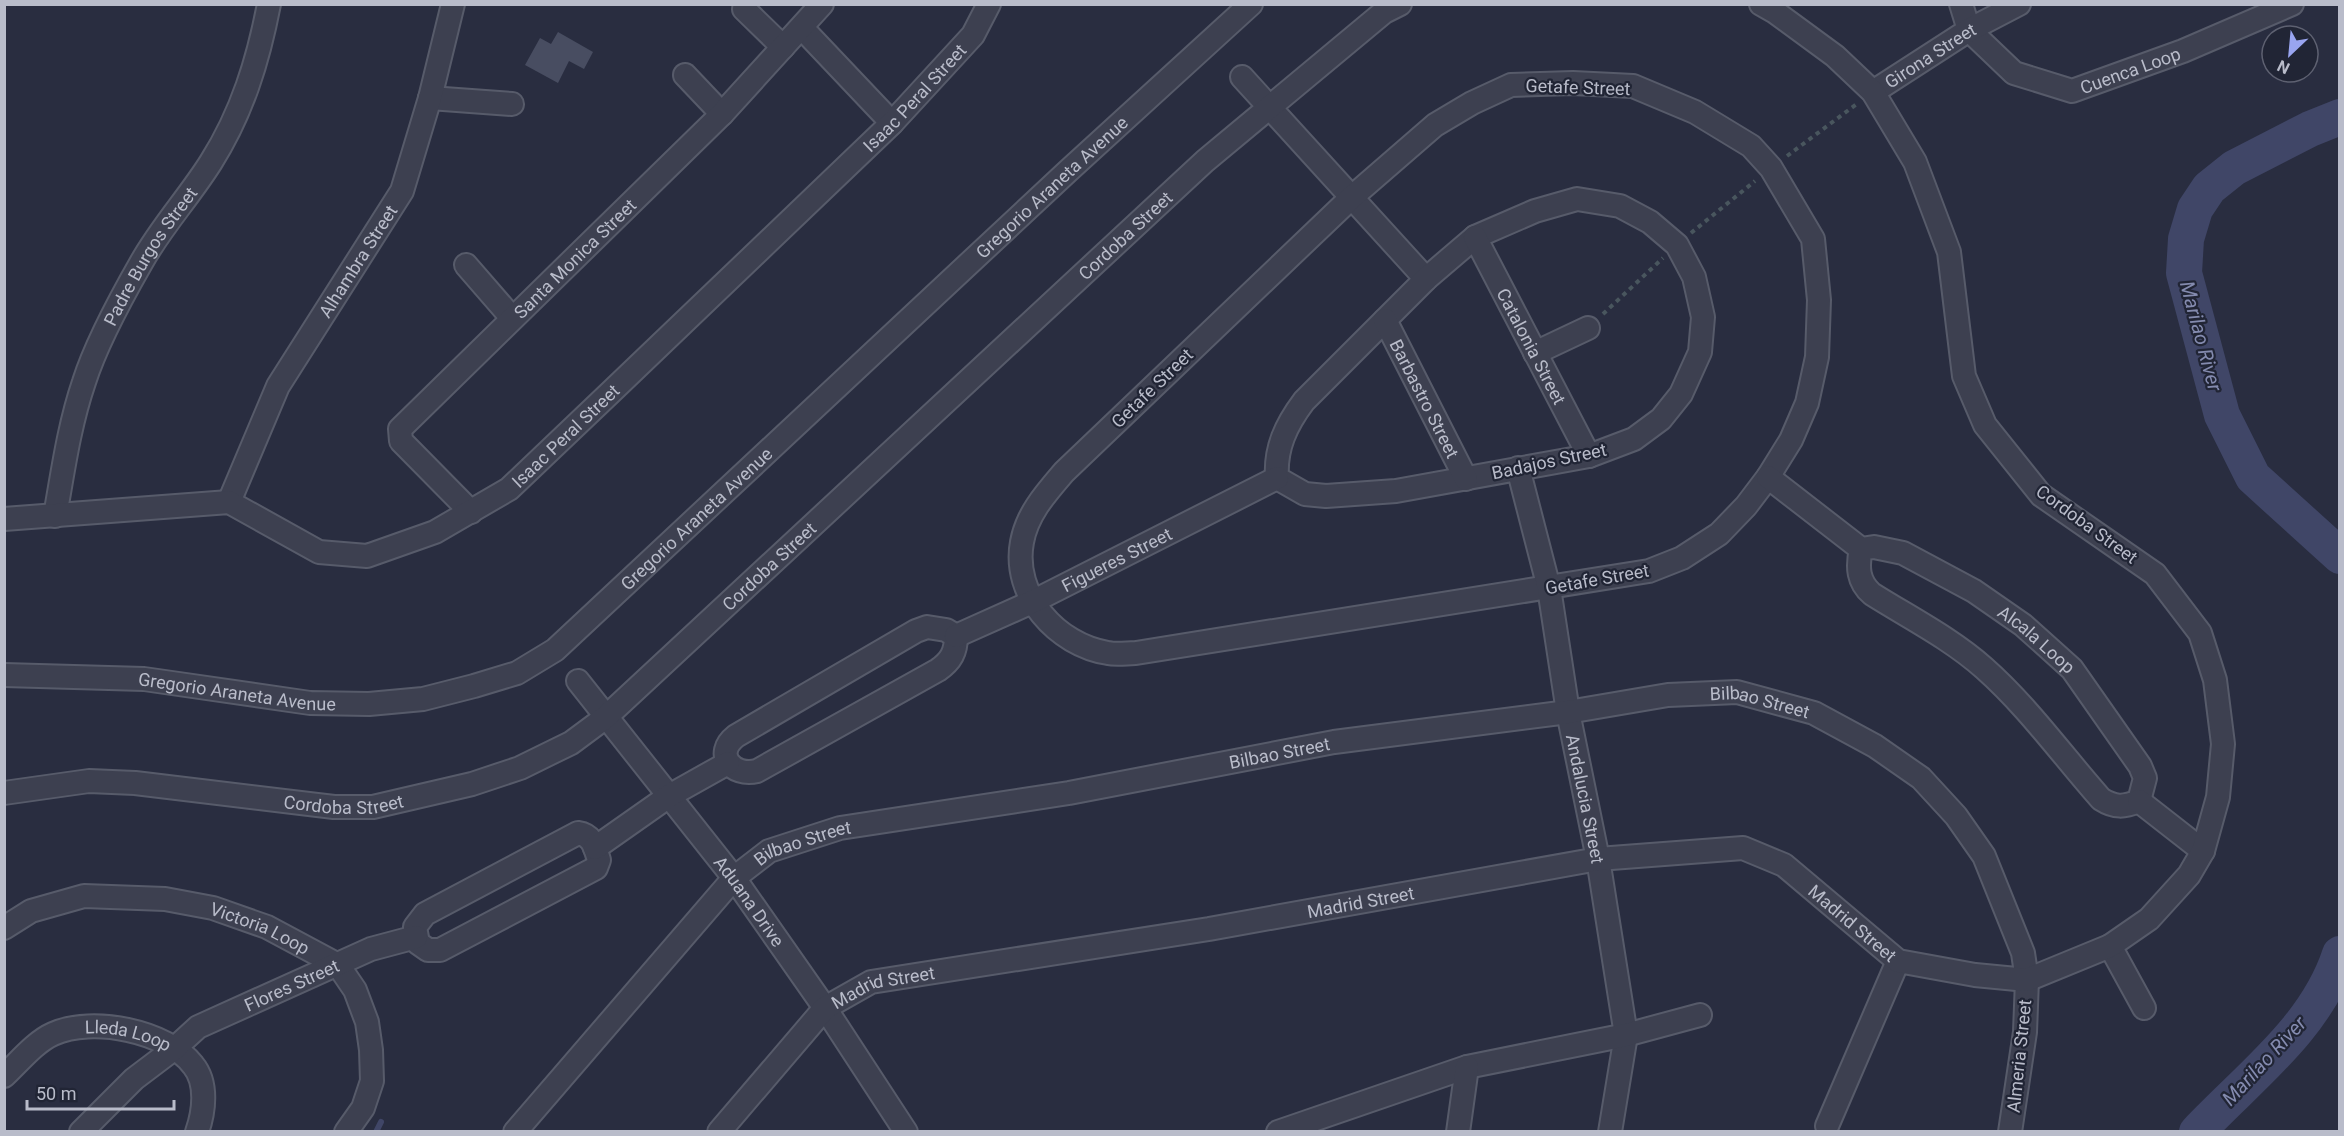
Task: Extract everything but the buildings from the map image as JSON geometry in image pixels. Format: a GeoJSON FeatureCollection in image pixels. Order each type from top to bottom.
{"type":"FeatureCollection","features":[{"type":"Feature","properties":{"kind":"street","name":"Padre Burgos Street"},"geometry":{"type":"LineString","coordinates":[[55,516],[66,454],[84,381],[141,264],[164,225],[212,161],[238,114],[251,82],[269,4]]}},
{"type":"Feature","properties":{"kind":"street","name":"Alhambra Street"},"geometry":{"type":"LineString","coordinates":[[229,502],[278,386],[402,191],[430,98],[453,4]]}},
{"type":"Feature","properties":{"kind":"street","name":"Santa Monica Street"},"geometry":{"type":"LineString","coordinates":[[471,512],[401,441],[400,429],[722,114],[822,4]]}},
{"type":"Feature","properties":{"kind":"street","name":"Isaac Peral Street"},"geometry":{"type":"LineString","coordinates":[[229,502],[319,552],[368,556],[435,532],[509,489],[892,123],[973,35],[989,4]]}},
{"type":"Feature","properties":{"kind":"street","name":"Gregorio Araneta Avenue"},"geometry":{"type":"LineString","coordinates":[[4,675],[144,679],[310,703],[369,704],[423,699],[517,673],[555,650],[1068,171],[1251,4]]}},
{"type":"Feature","properties":{"kind":"street","name":"Cordoba Street"},"geometry":{"type":"LineString","coordinates":[[4,793],[89,782],[135,783],[334,807],[373,807],[472,784],[520,768],[572,743],[606,717],[1205,161],[1384,12],[1400,4]]}},
{"type":"Feature","properties":{"kind":"street","name":"Cordoba Street"},"geometry":{"type":"LineString","coordinates":[[1761,4],[1835,56],[1873,92],[1915,162],[1949,252],[1964,376],[1985,425],[2042,495],[2155,574],[2200,633],[2215,680],[2223,744],[2218,797],[2203,850],[2189,875],[2149,919],[2110,946],[2027,980]]}},
{"type":"Feature","properties":{"kind":"street","name":"Cuenca Loop"},"geometry":{"type":"LineString","coordinates":[[1961,4],[1969,30],[2014,73],[2072,91],[2183,51],[2292,4]]}},
{"type":"Feature","properties":{"kind":"street","name":"Girona Street"},"geometry":{"type":"LineString","coordinates":[[1873,92],[1969,30],[2019,4]]}},
{"type":"Feature","properties":{"kind":"street"},"geometry":{"type":"LineString","coordinates":[[744,9],[783,47]]}},
{"type":"Feature","properties":{"kind":"street"},"geometry":{"type":"LineString","coordinates":[[802,28],[892,123]]}},
{"type":"Feature","properties":{"kind":"street"},"geometry":{"type":"LineString","coordinates":[[685,75],[722,114]]}},
{"type":"Feature","properties":{"kind":"street"},"geometry":{"type":"LineString","coordinates":[[1242,77],[1426,279]]}},
{"type":"Feature","properties":{"kind":"street","name":"Getafe Street"},"geometry":{"type":"LineString","coordinates":[[1574,83],[1634,86],[1695,112],[1750,146],[1771,168],[1813,239],[1819,300],[1817,357],[1807,403],[1791,440],[1768,477],[1746,506],[1719,534],[1682,558],[1649,571],[1136,653],[1109,654],[1083,646],[1060,633],[1032,602],[1021,574],[1022,542],[1030,517],[1042,497],[1064,472],[1352,197],[1435,125],[1472,103],[1511,85],[1574,83]]}},
{"type":"Feature","properties":{"kind":"street"},"geometry":{"type":"LineString","coordinates":[[430,98],[512,104]]}},
{"type":"Feature","properties":{"kind":"street","name":"Badajos Street"},"geometry":{"type":"LineString","coordinates":[[1577,199],[1620,206],[1650,222],[1677,245],[1694,277],[1703,316],[1700,352],[1680,394],[1661,419],[1634,439],[1588,456],[1396,491],[1326,496],[1305,494],[1276,478],[1279,445],[1289,421],[1304,401],[1426,279],[1475,237],[1534,211],[1577,199]]}},
{"type":"Feature","properties":{"kind":"street","name":"Catalonia Street"},"geometry":{"type":"LineString","coordinates":[[1475,237],[1588,456]]}},
{"type":"Feature","properties":{"kind":"street"},"geometry":{"type":"LineString","coordinates":[[466,265],[512,318]]}},
{"type":"Feature","properties":{"kind":"street","name":"Barbastro Street"},"geometry":{"type":"LineString","coordinates":[[1385,320],[1466,479]]}},
{"type":"Feature","properties":{"kind":"street"},"geometry":{"type":"LineString","coordinates":[[1535,353],[1588,327]]}},
{"type":"Feature","properties":{"kind":"street","name":"Andalucia Street"},"geometry":{"type":"LineString","coordinates":[[1518,468],[1549,588],[1568,712],[1598,859],[1626,1035],[1610,1131]]}},
{"type":"Feature","properties":{"kind":"street"},"geometry":{"type":"LineString","coordinates":[[1768,477],[1861,549],[1858,561],[1863,586],[1888,604],[1947,639],[1984,668],[2028,711],[2101,800],[2110,805],[2123,807],[2139,801],[2203,850]]}},
{"type":"Feature","properties":{"kind":"street","name":"Figueres Street"},"geometry":{"type":"LineString","coordinates":[[956,636],[1032,602],[1276,478]]}},
{"type":"Feature","properties":{"kind":"street"},"geometry":{"type":"LineString","coordinates":[[7,519],[229,502]]}},
{"type":"Feature","properties":{"kind":"street","name":"Alcala Loop"},"geometry":{"type":"LineString","coordinates":[[1861,549],[1874,547],[1903,553],[1974,591],[2023,625],[2072,669],[2140,766],[2145,778],[2139,801]]}},
{"type":"Feature","properties":{"kind":"street"},"geometry":{"type":"LineString","coordinates":[[927,627],[938,627],[956,636],[954,654],[947,664],[757,771],[740,771],[728,763],[725,755],[726,747],[736,736],[916,631],[927,627]]}},
{"type":"Feature","properties":{"kind":"street","name":"Aduana Drive"},"geometry":{"type":"LineString","coordinates":[[578,681],[734,878],[825,1008],[906,1131]]}},
{"type":"Feature","properties":{"kind":"street","name":"Bilbao Street"},"geometry":{"type":"LineString","coordinates":[[515,1131],[734,878],[769,851],[840,828],[1069,793],[1334,742],[1568,712],[1668,695],[1737,692],[1814,713],[1875,746],[1921,777],[1956,816],[1984,856],[2023,953],[2027,980]]}},
{"type":"Feature","properties":{"kind":"street"},"geometry":{"type":"LineString","coordinates":[[595,848],[669,796],[728,763]]}},
{"type":"Feature","properties":{"kind":"street"},"geometry":{"type":"LineString","coordinates":[[578,833],[588,836],[595,848],[599,860],[596,868],[440,950],[428,950],[418,943],[415,927],[425,914],[578,833]]}},
{"type":"Feature","properties":{"kind":"street","name":"Madrid Street"},"geometry":{"type":"LineString","coordinates":[[719,1131],[825,1008],[871,982],[1209,929],[1598,859],[1743,848],[1784,864],[1898,961],[1975,975],[2027,980]]}},
{"type":"Feature","properties":{"kind":"street","name":"Victoria Loop"},"geometry":{"type":"LineString","coordinates":[[4,928],[31,911],[84,896],[165,899],[213,908],[267,927],[339,965],[355,990],[367,1022],[371,1050],[372,1081],[363,1108],[346,1131]]}},
{"type":"Feature","properties":{"kind":"street","name":"Flores Street"},"geometry":{"type":"LineString","coordinates":[[81,1131],[134,1079],[198,1027],[371,949],[416,937]]}},
{"type":"Feature","properties":{"kind":"street"},"geometry":{"type":"LineString","coordinates":[[2110,946],[2144,1008]]}},
{"type":"Feature","properties":{"kind":"street"},"geometry":{"type":"LineString","coordinates":[[1827,1126],[1898,961]]}},
{"type":"Feature","properties":{"kind":"street","name":"Almeria Street"},"geometry":{"type":"LineString","coordinates":[[2010,1131],[2025,1032],[2027,980]]}},
{"type":"Feature","properties":{"kind":"street"},"geometry":{"type":"LineString","coordinates":[[1278,1131],[1304,1126],[1467,1067],[1626,1035],[1700,1015]]}},
{"type":"Feature","properties":{"kind":"street","name":"Lleda Loop"},"geometry":{"type":"LineString","coordinates":[[4,1076],[41,1041],[68,1029],[97,1026],[119,1028],[149,1036],[175,1048],[194,1066],[202,1087],[202,1117],[197,1131]]}},
{"type":"Feature","properties":{"kind":"street"},"geometry":{"type":"LineString","coordinates":[[1458,1131],[1467,1067]]}},
{"type":"Feature","properties":{"kind":"path"},"geometry":{"type":"LineString","coordinates":[[1588,327],[1677,245],[1771,168],[1873,92]]}},
{"type":"Feature","properties":{"kind":"waterway","name":"Marilao River"},"geometry":{"type":"LineString","coordinates":[[2340,117],[2310,129],[2234,168],[2209,188],[2195,209],[2186,239],[2184,273],[2222,415],[2253,477],[2340,556]]}},
{"type":"Feature","properties":{"kind":"waterway","name":"Marilao River"},"geometry":{"type":"LineString","coordinates":[[2197,1132],[2259,1071],[2298,1028],[2329,981],[2340,954]]}},
{"type":"Feature","properties":{"kind":"waterway"},"geometry":{"type":"LineString","coordinates":[[376,1132],[381,1122]]}}]}
